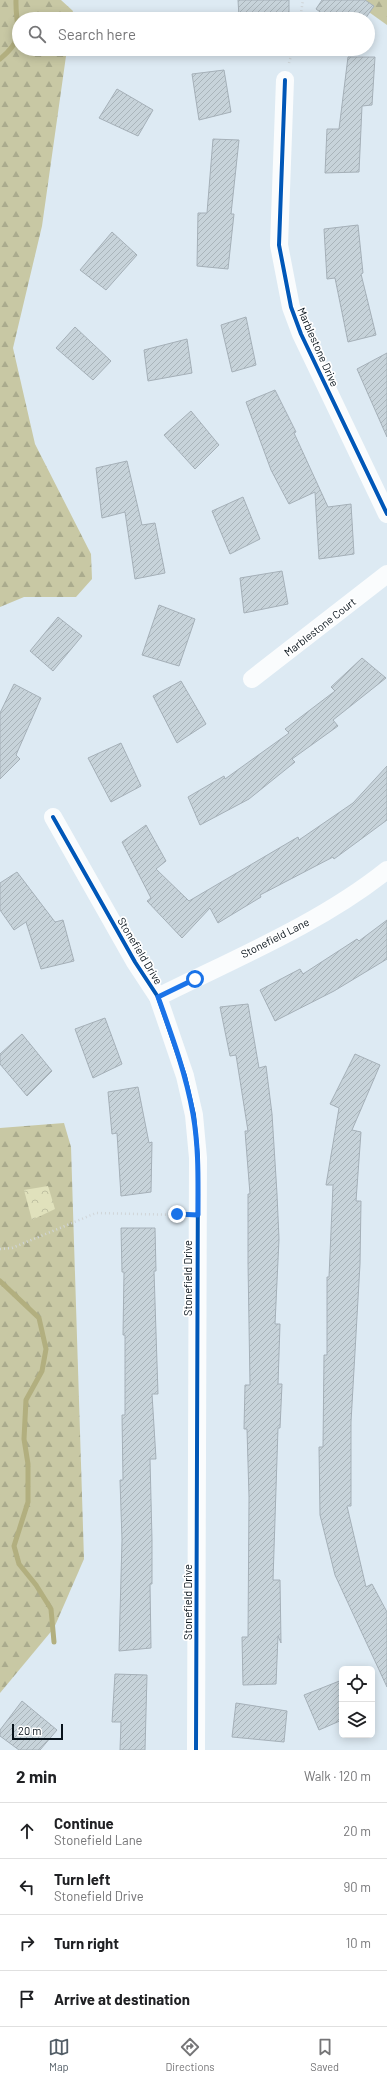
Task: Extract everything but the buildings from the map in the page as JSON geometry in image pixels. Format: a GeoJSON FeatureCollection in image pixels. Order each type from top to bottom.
{"type":"FeatureCollection","features":[{"type":"Feature","properties":{"kind":"street","name":"Marblestone Drive"},"geometry":{"type":"LineString","coordinates":[[286,80],[279,245],[285,282],[291,307],[301,334],[387,514]]}},
{"type":"Feature","properties":{"kind":"street","name":"Marblestone Court"},"geometry":{"type":"LineString","coordinates":[[252,679],[387,574]]}},
{"type":"Feature","properties":{"kind":"street","name":"Stonefield Drive"},"geometry":{"type":"LineString","coordinates":[[53,817],[135,962],[158,997],[185,1076],[194,1115],[198,1158],[196,1750]]}},
{"type":"Feature","properties":{"kind":"street","name":"Stonefield Lane"},"geometry":{"type":"LineString","coordinates":[[158,997],[326,912],[364,889],[387,870]]}},
{"type":"Feature","properties":{"kind":"path"},"geometry":{"type":"LineString","coordinates":[[301,12],[303,0]]}},
{"type":"Feature","properties":{"kind":"path"},"geometry":{"type":"LineString","coordinates":[[0,1249],[12,1248],[96,1213],[198,1215]]}},
{"type":"Feature","properties":{"kind":"green space"},"geometry":{"type":"Polygon","coordinates":[[[0,0],[61,0],[73,12],[12,12],[12,56],[66,56],[42,226],[13,348],[35,444],[91,554],[92,579],[76,597],[24,597],[0,607],[0,0]]]}},
{"type":"Feature","properties":{"kind":"green space"},"geometry":{"type":"Polygon","coordinates":[[[352,0],[387,0],[387,25],[375,16],[375,12],[369,12],[352,0]]]}},
{"type":"Feature","properties":{"kind":"green space"},"geometry":{"type":"Polygon","coordinates":[[[64,1123],[71,1147],[84,1559],[54,1628],[0,1693],[0,1128],[64,1123]]]}},
{"type":"Feature","properties":{"kind":"green space"},"geometry":{"type":"Polygon","coordinates":[[[48,1186],[55,1209],[32,1220],[24,1190],[48,1186]]]}},
{"type":"Feature","properties":{"kind":"waterway"},"geometry":{"type":"LineString","coordinates":[[16,0],[16,12]]}},
{"type":"Feature","properties":{"kind":"waterway"},"geometry":{"type":"LineString","coordinates":[[0,59],[12,47]]}},
{"type":"Feature","properties":{"kind":"waterway"},"geometry":{"type":"LineString","coordinates":[[0,1281],[39,1318],[46,1349],[42,1371],[26,1400],[24,1439],[28,1464],[28,1502],[14,1546],[19,1564],[36,1585],[51,1609],[54,1642]]}},
{"type":"Feature","properties":{"kind":"cycle path"},"geometry":{"type":"LineString","coordinates":[[285,80],[279,245],[291,307],[301,334],[387,514]]}},
{"type":"Feature","properties":{"kind":"cycle path"},"geometry":{"type":"LineString","coordinates":[[53,817],[135,962],[158,997],[185,1076],[194,1115],[198,1158],[196,1750]]}},
{"type":"Feature","properties":{"kind":"route"},"geometry":{"type":"LineString","coordinates":[[177,1214],[198,1215],[198,1158],[194,1115],[185,1076],[158,997],[195,979]]}}]}
